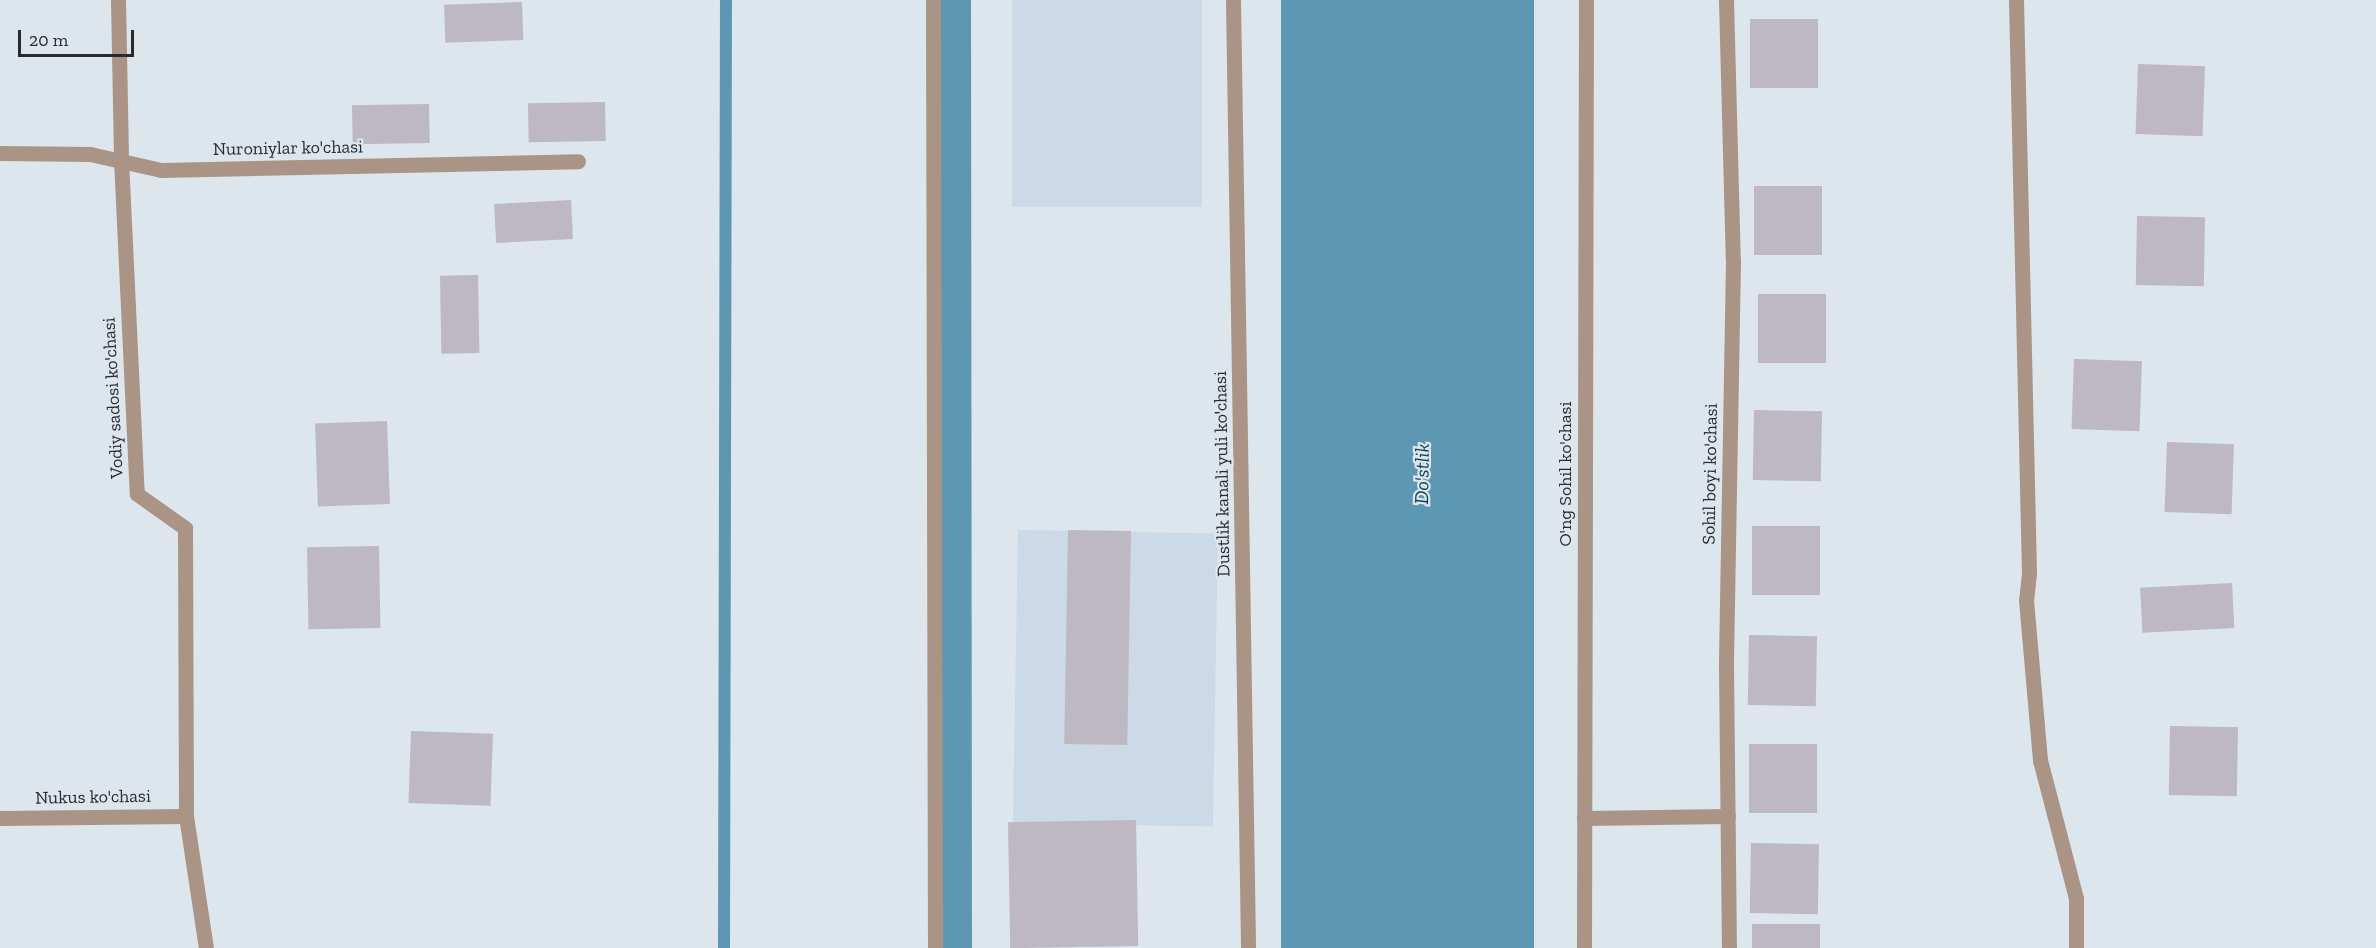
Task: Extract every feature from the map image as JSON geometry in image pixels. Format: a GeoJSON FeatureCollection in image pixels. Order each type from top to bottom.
{"type":"FeatureCollection","features":[{"type":"Feature","properties":{"kind":"street","name":"Vodiy sadosi ko'chasi"},"geometry":{"type":"LineString","coordinates":[[118,0],[121,159],[137,494],[185,528],[186,816],[206,948]]}},
{"type":"Feature","properties":{"kind":"street"},"geometry":{"type":"LineString","coordinates":[[933,0],[935,948]]}},
{"type":"Feature","properties":{"kind":"street","name":"Dustlik kanali yuli ko'chasi"},"geometry":{"type":"LineString","coordinates":[[1233,0],[1248,948]]}},
{"type":"Feature","properties":{"kind":"street","name":"O'ng Sohil ko'chasi"},"geometry":{"type":"LineString","coordinates":[[1584,948],[1586,0]]}},
{"type":"Feature","properties":{"kind":"street","name":"Sohil boyi ko'chasi"},"geometry":{"type":"LineString","coordinates":[[1726,0],[1733,260],[1729,948]]}},
{"type":"Feature","properties":{"kind":"street"},"geometry":{"type":"LineString","coordinates":[[2016,0],[2029,573],[2026,600],[2040,760],[2076,898],[2076,948]]}},
{"type":"Feature","properties":{"kind":"street","name":"Nuroniylar ko'chasi"},"geometry":{"type":"LineString","coordinates":[[0,153],[90,154],[121,159],[160,170],[578,161]]}},
{"type":"Feature","properties":{"kind":"street","name":"Nukus ko'chasi"},"geometry":{"type":"LineString","coordinates":[[0,818],[186,816]]}},
{"type":"Feature","properties":{"kind":"street"},"geometry":{"type":"LineString","coordinates":[[1584,818],[1728,816]]}},
{"type":"Feature","properties":{"kind":"shaded area"},"geometry":{"type":"Polygon","coordinates":[[[1012,0],[1202,0],[1202,207],[1012,207],[1012,0]]]}},
{"type":"Feature","properties":{"kind":"shaded area"},"geometry":{"type":"Polygon","coordinates":[[[1018,530],[1218,533],[1213,826],[1013,823],[1018,530]]]}},
{"type":"Feature","properties":{"kind":"water","name":"Do'stlik"},"geometry":{"type":"Polygon","coordinates":[[[1281,0],[1534,0],[1534,948],[1281,948],[1281,0]]]}},
{"type":"Feature","properties":{"kind":"building"},"geometry":{"type":"Polygon","coordinates":[[[522,2],[523,40],[445,43],[444,5],[522,2]]]}},
{"type":"Feature","properties":{"kind":"building"},"geometry":{"type":"Polygon","coordinates":[[[1750,19],[1818,19],[1818,88],[1750,88],[1750,19]]]}},
{"type":"Feature","properties":{"kind":"building"},"geometry":{"type":"Polygon","coordinates":[[[2138,64],[2205,66],[2203,136],[2136,134],[2138,64]]]}},
{"type":"Feature","properties":{"kind":"building"},"geometry":{"type":"Polygon","coordinates":[[[605,102],[606,141],[529,142],[528,103],[605,102]]]}},
{"type":"Feature","properties":{"kind":"building"},"geometry":{"type":"Polygon","coordinates":[[[429,104],[430,143],[353,144],[352,105],[429,104]]]}},
{"type":"Feature","properties":{"kind":"building"},"geometry":{"type":"Polygon","coordinates":[[[1754,186],[1822,186],[1822,255],[1754,255],[1754,186]]]}},
{"type":"Feature","properties":{"kind":"building"},"geometry":{"type":"Polygon","coordinates":[[[571,200],[573,239],[496,243],[494,204],[571,200]]]}},
{"type":"Feature","properties":{"kind":"building"},"geometry":{"type":"Polygon","coordinates":[[[2137,216],[2205,217],[2204,286],[2136,285],[2137,216]]]}},
{"type":"Feature","properties":{"kind":"building"},"geometry":{"type":"Polygon","coordinates":[[[478,275],[479,353],[441,354],[440,276],[478,275]]]}},
{"type":"Feature","properties":{"kind":"building"},"geometry":{"type":"Polygon","coordinates":[[[1758,294],[1826,294],[1826,363],[1758,363],[1758,294]]]}},
{"type":"Feature","properties":{"kind":"building"},"geometry":{"type":"Polygon","coordinates":[[[2074,359],[2142,361],[2140,431],[2072,429],[2074,359]]]}},
{"type":"Feature","properties":{"kind":"building"},"geometry":{"type":"Polygon","coordinates":[[[1754,410],[1822,411],[1821,481],[1753,480],[1754,410]]]}},
{"type":"Feature","properties":{"kind":"building"},"geometry":{"type":"Polygon","coordinates":[[[387,421],[390,504],[318,506],[315,424],[387,421]]]}},
{"type":"Feature","properties":{"kind":"building"},"geometry":{"type":"Polygon","coordinates":[[[2167,442],[2234,444],[2232,514],[2165,512],[2167,442]]]}},
{"type":"Feature","properties":{"kind":"building"},"geometry":{"type":"Polygon","coordinates":[[[1752,526],[1820,526],[1820,595],[1752,595],[1752,526]]]}},
{"type":"Feature","properties":{"kind":"building"},"geometry":{"type":"Polygon","coordinates":[[[1068,530],[1131,531],[1127,745],[1064,744],[1068,530]]]}},
{"type":"Feature","properties":{"kind":"building"},"geometry":{"type":"Polygon","coordinates":[[[379,546],[380,628],[308,629],[307,547],[379,546]]]}},
{"type":"Feature","properties":{"kind":"building"},"geometry":{"type":"Polygon","coordinates":[[[2232,583],[2234,628],[2142,633],[2140,588],[2232,583]]]}},
{"type":"Feature","properties":{"kind":"building"},"geometry":{"type":"Polygon","coordinates":[[[1749,635],[1817,636],[1816,706],[1748,705],[1749,635]]]}},
{"type":"Feature","properties":{"kind":"building"},"geometry":{"type":"Polygon","coordinates":[[[2170,726],[2238,727],[2237,796],[2169,795],[2170,726]]]}},
{"type":"Feature","properties":{"kind":"building"},"geometry":{"type":"Polygon","coordinates":[[[411,731],[493,734],[490,806],[408,803],[411,731]]]}},
{"type":"Feature","properties":{"kind":"building"},"geometry":{"type":"Polygon","coordinates":[[[1749,744],[1817,744],[1817,813],[1749,813],[1749,744]]]}},
{"type":"Feature","properties":{"kind":"building"},"geometry":{"type":"Polygon","coordinates":[[[1136,820],[1138,946],[1010,948],[1008,822],[1136,820]]]}},
{"type":"Feature","properties":{"kind":"building"},"geometry":{"type":"Polygon","coordinates":[[[1751,843],[1819,844],[1818,914],[1750,913],[1751,843]]]}},
{"type":"Feature","properties":{"kind":"building"},"geometry":{"type":"Polygon","coordinates":[[[1752,924],[1820,924],[1820,948],[1752,948],[1752,924]]]}},
{"type":"Feature","properties":{"kind":"waterway"},"geometry":{"type":"LineString","coordinates":[[724,948],[726,0]]}},
{"type":"Feature","properties":{"kind":"waterway"},"geometry":{"type":"LineString","coordinates":[[951,0],[952,948]]}}]}
